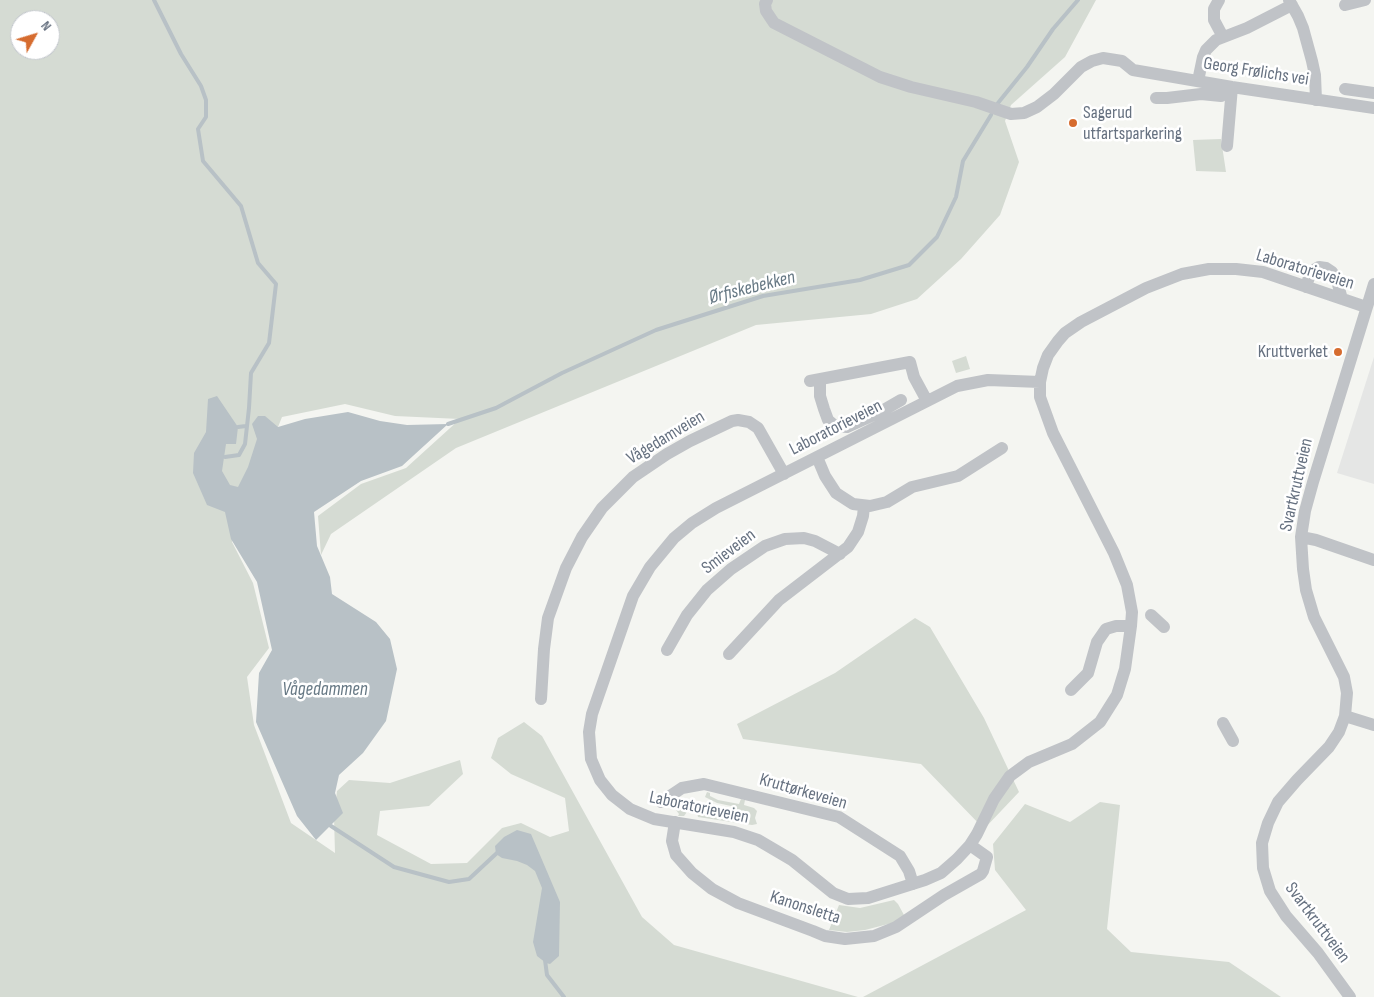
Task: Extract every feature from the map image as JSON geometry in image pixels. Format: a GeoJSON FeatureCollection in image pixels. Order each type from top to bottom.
{"type":"FeatureCollection","features":[{"type":"Feature","properties":{"kind":"street","name":"Georg Frølichs vei"},"geometry":{"type":"LineString","coordinates":[[767,0],[765,4],[766,11],[774,23],[880,77],[911,88],[976,102],[1011,114],[1024,113],[1038,107],[1081,67],[1103,58],[1122,61],[1132,70],[1374,108]]}},
{"type":"Feature","properties":{"kind":"street"},"geometry":{"type":"LineString","coordinates":[[1219,0],[1214,9],[1214,20],[1223,37]]}},
{"type":"Feature","properties":{"kind":"street"},"geometry":{"type":"LineString","coordinates":[[1345,5],[1365,0]]}},
{"type":"Feature","properties":{"kind":"street"},"geometry":{"type":"LineString","coordinates":[[1198,81],[1206,50],[1216,40],[1247,28],[1290,2],[1303,28],[1312,61],[1315,75],[1316,100]]}},
{"type":"Feature","properties":{"kind":"street"},"geometry":{"type":"LineString","coordinates":[[1226,146],[1232,87]]}},
{"type":"Feature","properties":{"kind":"street"},"geometry":{"type":"LineString","coordinates":[[1345,89],[1374,94]]}},
{"type":"Feature","properties":{"kind":"street"},"geometry":{"type":"LineString","coordinates":[[1156,98],[1201,94],[1221,96]]}},
{"type":"Feature","properties":{"kind":"street"},"geometry":{"type":"LineString","coordinates":[[1306,287],[1310,274],[1314,270],[1319,267],[1326,268],[1332,272],[1337,281],[1342,299]]}},
{"type":"Feature","properties":{"kind":"street","name":"Laboratorieveien"},"geometry":{"type":"LineString","coordinates":[[1040,382],[977,381],[957,386],[704,515],[682,531],[650,566],[633,596],[592,714],[589,732],[591,759],[596,773],[605,788],[620,802],[636,812],[654,819],[734,832],[758,840],[792,860],[828,890],[848,898],[868,898],[914,884],[933,877],[949,867],[978,834],[994,799],[1010,776],[1029,762],[1072,744],[1092,730],[1106,713],[1117,695],[1122,682],[1130,643],[1129,592],[1124,576],[1053,433],[1042,406],[1040,382],[1048,355],[1065,333],[1096,314],[1171,277],[1208,269],[1236,268],[1263,272],[1366,307]]}},
{"type":"Feature","properties":{"kind":"street","name":"Svartkruttveien"},"geometry":{"type":"LineString","coordinates":[[1350,997],[1329,966],[1278,905],[1266,880],[1262,855],[1265,832],[1278,802],[1329,746],[1339,732],[1345,716],[1347,693],[1344,677],[1314,617],[1306,590],[1301,537],[1305,511],[1313,482],[1374,284]]}},
{"type":"Feature","properties":{"kind":"street"},"geometry":{"type":"LineString","coordinates":[[901,400],[847,427],[835,426],[828,420],[815,380],[910,362],[914,377],[926,401]]}},
{"type":"Feature","properties":{"kind":"street","name":"Vågedamveien"},"geometry":{"type":"LineString","coordinates":[[541,699],[548,618],[566,568],[582,536],[602,508],[633,477],[690,440],[738,420],[749,422],[758,428],[784,474]]}},
{"type":"Feature","properties":{"kind":"street"},"geometry":{"type":"LineString","coordinates":[[817,457],[825,476],[836,493],[846,501],[864,506],[881,505],[912,487],[963,474],[1002,448]]}},
{"type":"Feature","properties":{"kind":"street"},"geometry":{"type":"LineString","coordinates":[[729,654],[779,600],[840,554],[855,538],[861,524],[864,506]]}},
{"type":"Feature","properties":{"kind":"street"},"geometry":{"type":"LineString","coordinates":[[1301,537],[1316,540],[1374,560]]}},
{"type":"Feature","properties":{"kind":"street","name":"Smieveien"},"geometry":{"type":"LineString","coordinates":[[667,650],[687,615],[707,590],[732,569],[765,546],[785,539],[804,538],[840,554]]}},
{"type":"Feature","properties":{"kind":"street"},"geometry":{"type":"LineString","coordinates":[[1151,615],[1164,627]]}},
{"type":"Feature","properties":{"kind":"street"},"geometry":{"type":"LineString","coordinates":[[1072,690],[1088,673],[1097,642],[1106,629],[1116,626],[1131,626]]}},
{"type":"Feature","properties":{"kind":"street"},"geometry":{"type":"LineString","coordinates":[[1345,716],[1374,725]]}},
{"type":"Feature","properties":{"kind":"street"},"geometry":{"type":"LineString","coordinates":[[1223,723],[1233,741]]}},
{"type":"Feature","properties":{"kind":"street","name":"Kruttørkeveien"},"geometry":{"type":"LineString","coordinates":[[661,802],[682,788],[704,784],[839,816],[891,848],[900,856],[907,866],[914,884]]}},
{"type":"Feature","properties":{"kind":"street","name":"Kanonsletta"},"geometry":{"type":"LineString","coordinates":[[674,822],[672,841],[676,855],[692,873],[712,889],[738,903],[813,932],[845,939],[874,936],[896,927],[980,874],[983,871],[987,858],[970,845]]}},
{"type":"Feature","properties":{"kind":"shaded area"},"geometry":{"type":"Polygon","coordinates":[[[0,0],[1096,0],[1065,57],[1011,105],[1005,121],[1019,162],[1000,215],[961,259],[917,299],[871,314],[756,325],[456,448],[331,534],[321,555],[318,516],[361,484],[406,468],[460,419],[395,416],[345,404],[282,417],[232,542],[253,583],[269,648],[247,677],[254,725],[291,823],[335,853],[334,817],[337,791],[349,780],[390,783],[460,760],[463,774],[429,806],[380,811],[377,835],[431,864],[467,863],[502,828],[521,823],[550,837],[569,831],[565,798],[511,774],[491,758],[498,738],[524,722],[542,736],[642,917],[674,945],[858,997],[0,997],[0,0]]]}},
{"type":"Feature","properties":{"kind":"shaded area"},"geometry":{"type":"Polygon","coordinates":[[[1221,139],[1226,172],[1196,171],[1193,140],[1221,139]]]}},
{"type":"Feature","properties":{"kind":"shaded area"},"geometry":{"type":"Polygon","coordinates":[[[966,356],[970,369],[956,373],[952,361],[966,356]]]}},
{"type":"Feature","properties":{"kind":"shaded area"},"geometry":{"type":"Polygon","coordinates":[[[1374,357],[1374,484],[1337,473],[1374,357]]]}},
{"type":"Feature","properties":{"kind":"shaded area"},"geometry":{"type":"Polygon","coordinates":[[[915,618],[930,627],[984,718],[1019,792],[984,829],[921,764],[743,739],[737,724],[835,673],[915,618]]]}},
{"type":"Feature","properties":{"kind":"shaded area"},"geometry":{"type":"Polygon","coordinates":[[[707,792],[718,800],[739,804],[741,799],[745,800],[744,805],[757,811],[755,818],[757,824],[752,825],[698,817],[697,811],[692,809],[684,816],[678,816],[679,814],[676,810],[690,799],[696,803],[696,807],[718,808],[724,814],[730,816],[734,814],[735,811],[731,806],[717,803],[705,797],[707,792]]]}},
{"type":"Feature","properties":{"kind":"shaded area"},"geometry":{"type":"Polygon","coordinates":[[[1100,802],[1120,805],[1107,929],[1131,952],[1229,962],[1281,997],[863,997],[1026,910],[995,870],[993,844],[1025,804],[1070,822],[1100,802]]]}},
{"type":"Feature","properties":{"kind":"shaded area"},"geometry":{"type":"Polygon","coordinates":[[[894,900],[904,915],[896,922],[865,930],[847,932],[829,930],[839,905],[860,908],[894,900]]]}},
{"type":"Feature","properties":{"kind":"water","name":"Vågedammen"},"geometry":{"type":"Polygon","coordinates":[[[217,396],[238,427],[236,444],[226,444],[222,471],[230,485],[238,487],[248,467],[257,439],[252,424],[258,416],[265,416],[278,427],[305,419],[348,412],[380,421],[407,425],[448,424],[402,466],[361,481],[314,512],[317,546],[330,577],[332,594],[376,622],[390,639],[397,669],[386,721],[363,753],[339,775],[335,793],[343,813],[316,840],[297,816],[256,722],[259,673],[272,650],[257,582],[231,539],[225,512],[207,505],[193,473],[194,453],[206,432],[208,399],[217,396]]]}},
{"type":"Feature","properties":{"kind":"water"},"geometry":{"type":"Polygon","coordinates":[[[517,830],[531,834],[560,902],[559,956],[550,964],[537,956],[533,942],[542,888],[535,871],[527,865],[502,858],[496,854],[495,846],[504,837],[517,830]]]}},
{"type":"Feature","properties":{"kind":"waterway"},"geometry":{"type":"LineString","coordinates":[[154,0],[181,54],[201,86],[206,100],[206,117],[198,129],[203,161],[241,206],[258,263],[276,284],[269,343],[251,373],[245,444],[239,455],[225,457]]}},
{"type":"Feature","properties":{"kind":"waterway","name":"Ørfiskebekken"},"geometry":{"type":"LineString","coordinates":[[998,103],[1027,67],[1053,29],[1078,0]]}},
{"type":"Feature","properties":{"kind":"waterway","name":"Ørfiskebekken"},"geometry":{"type":"LineString","coordinates":[[448,424],[496,408],[562,373],[656,330],[763,296],[860,280],[909,265],[937,237],[956,197],[963,161],[991,115]]}},
{"type":"Feature","properties":{"kind":"waterway"},"geometry":{"type":"LineString","coordinates":[[238,427],[246,426]]}},
{"type":"Feature","properties":{"kind":"waterway","name":"Ørfiskebekken"},"geometry":{"type":"LineString","coordinates":[[331,826],[394,867],[449,882],[469,879],[498,852]]}},
{"type":"Feature","properties":{"kind":"waterway","name":"Ørfiskebekken"},"geometry":{"type":"LineString","coordinates":[[545,960],[547,975],[564,997]]}},
{"type":"Feature","properties":{"kind":"place","name":"Sagerud utfartsparkering"},"geometry":{"type":"Point","coordinates":[1073,123]}},
{"type":"Feature","properties":{"kind":"place","name":"Kruttverket"},"geometry":{"type":"Point","coordinates":[1338,352]}}]}
